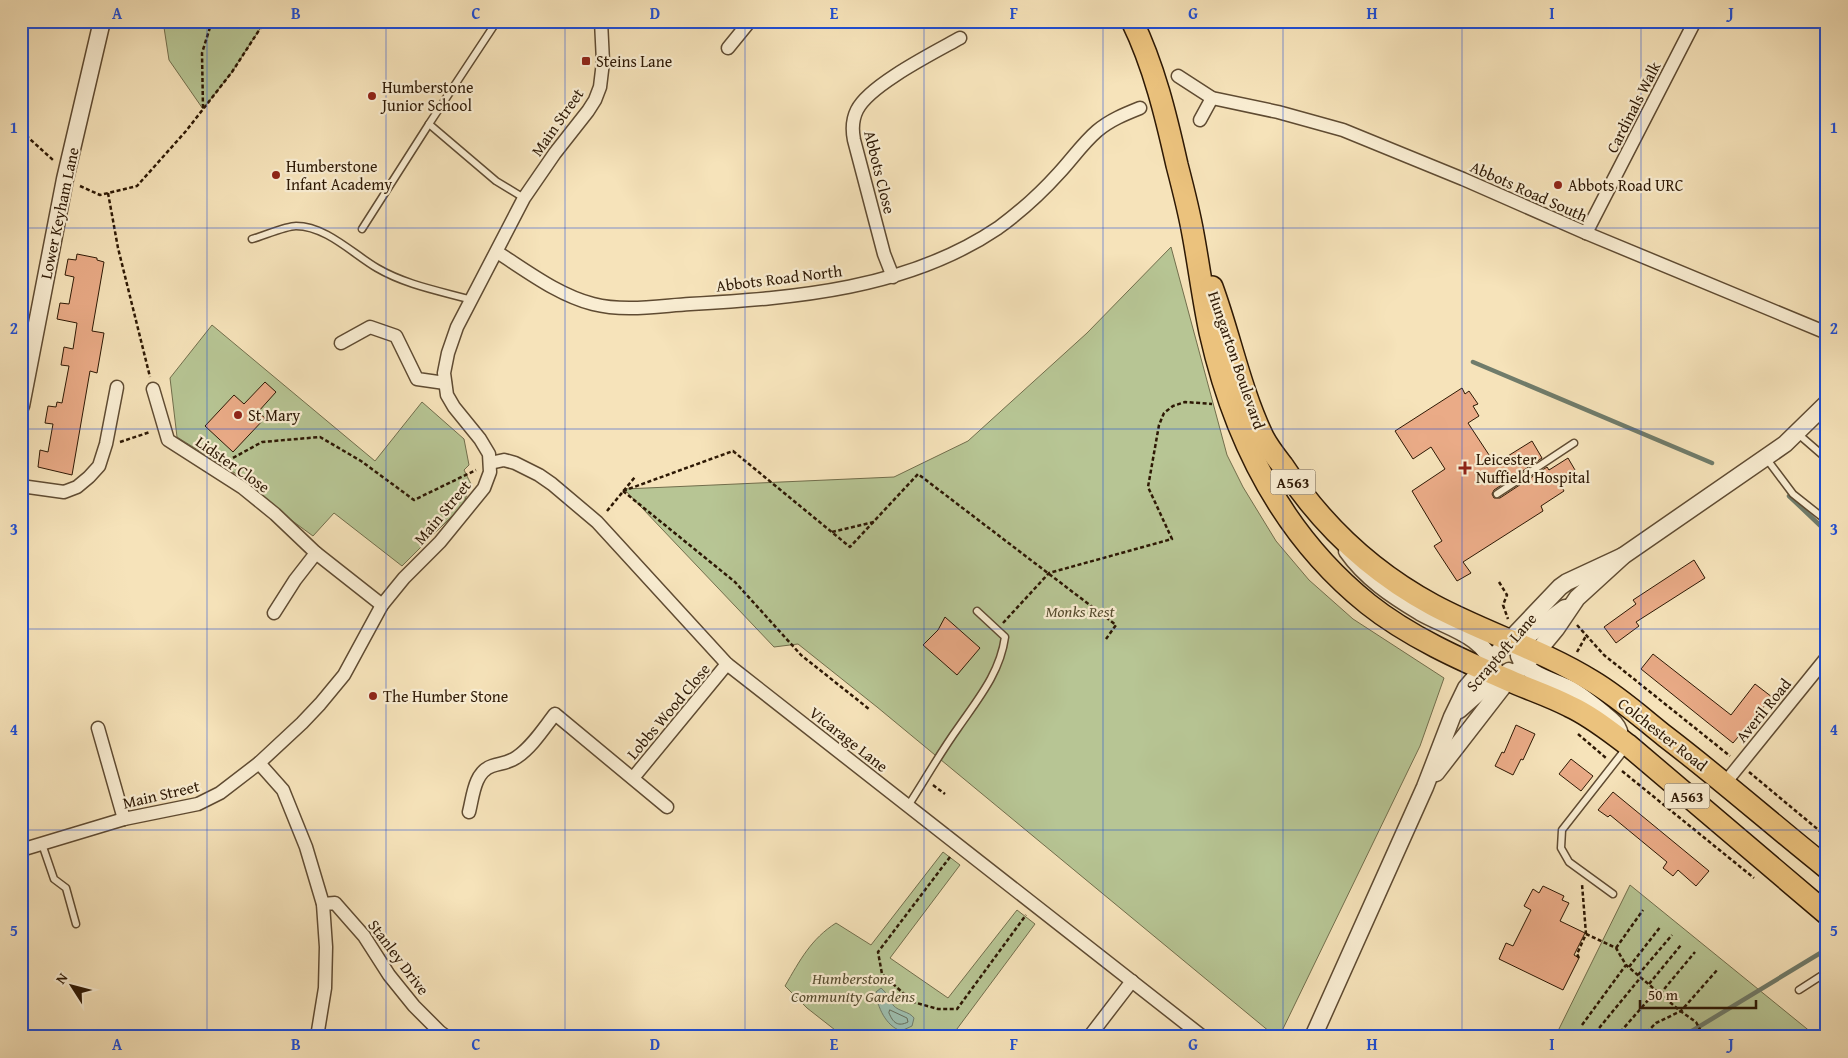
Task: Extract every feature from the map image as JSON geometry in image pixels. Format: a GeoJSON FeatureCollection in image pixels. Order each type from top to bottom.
{"type":"FeatureCollection","features":[{"type":"Feature","properties":{"kind":"highway","name":"Hungarton Boulevard"},"geometry":{"type":"LineString","coordinates":[[1132,21],[1162,101],[1192,231],[1210,332],[1230,402],[1247,449],[1276,501],[1312,551],[1369,604],[1401,627],[1492,671]]}},
{"type":"Feature","properties":{"kind":"highway","name":"Hungarton Boulevard"},"geometry":{"type":"LineString","coordinates":[[1192,231],[1220,309],[1243,386],[1264,438],[1300,492],[1332,528],[1382,572],[1416,595],[1453,614],[1516,640]]}},
{"type":"Feature","properties":{"kind":"highway","name":"Colchester Road"},"geometry":{"type":"LineString","coordinates":[[1516,640],[1565,661],[1619,699],[1725,783],[1827,868]]}},
{"type":"Feature","properties":{"kind":"highway","name":"Colchester Road"},"geometry":{"type":"LineString","coordinates":[[1492,671],[1569,706],[1599,723],[1625,743],[1823,922]]}},
{"type":"Feature","properties":{"kind":"street","name":"Lower Keyham Lane"},"geometry":{"type":"LineString","coordinates":[[21,406],[66,175],[102,21]]}},
{"type":"Feature","properties":{"kind":"street","name":"Main Street"},"geometry":{"type":"LineString","coordinates":[[21,850],[124,819],[204,802],[220,793],[259,763],[302,724],[344,675],[382,605],[404,578],[451,530],[484,488],[488,480],[490,463],[485,446],[454,407],[447,395],[445,383],[448,353],[458,327],[524,198],[595,100],[600,88],[603,62],[601,21]]}},
{"type":"Feature","properties":{"kind":"street"},"geometry":{"type":"LineString","coordinates":[[728,48],[750,21]]}},
{"type":"Feature","properties":{"kind":"street","name":"Cardinals Walk"},"geometry":{"type":"LineString","coordinates":[[1586,233],[1695,21]]}},
{"type":"Feature","properties":{"kind":"street","name":"Abbots Close"},"geometry":{"type":"LineString","coordinates":[[893,276],[884,254],[854,140],[852,125],[854,117],[866,97],[916,62],[960,38]]}},
{"type":"Feature","properties":{"kind":"street","name":"Abbots Road South"},"geometry":{"type":"LineString","coordinates":[[1178,76],[1212,98],[1278,112],[1343,130],[1827,333]]}},
{"type":"Feature","properties":{"kind":"street"},"geometry":{"type":"LineString","coordinates":[[1200,120],[1212,98]]}},
{"type":"Feature","properties":{"kind":"street","name":"Abbots Road North"},"geometry":{"type":"LineString","coordinates":[[496,252],[575,298],[592,304],[617,308],[758,300],[824,292],[893,276],[934,262],[998,228],[1041,192],[1078,150],[1098,131],[1116,118],[1140,108]]}},
{"type":"Feature","properties":{"kind":"street"},"geometry":{"type":"LineString","coordinates":[[341,343],[370,327],[396,336],[417,378],[445,383]]}},
{"type":"Feature","properties":{"kind":"street"},"geometry":{"type":"LineString","coordinates":[[21,486],[64,492],[77,487],[90,477],[98,466],[106,444],[117,387]]}},
{"type":"Feature","properties":{"kind":"street","name":"Lidster Close"},"geometry":{"type":"LineString","coordinates":[[153,389],[168,440],[243,488],[316,553],[382,605]]}},
{"type":"Feature","properties":{"kind":"street","name":"Scraptoft Lane"},"geometry":{"type":"LineString","coordinates":[[1425,787],[1493,699],[1492,671],[1516,640],[1556,628],[1576,598],[1623,556],[1766,458],[1797,433],[1827,403]]}},
{"type":"Feature","properties":{"kind":"street","name":"Vicarage Lane"},"geometry":{"type":"LineString","coordinates":[[490,463],[504,460],[539,475],[597,522],[728,664],[1203,1037]]}},
{"type":"Feature","properties":{"kind":"street"},"geometry":{"type":"LineString","coordinates":[[1332,528],[1358,566],[1369,577],[1421,612],[1478,642],[1488,652],[1492,671]]}},
{"type":"Feature","properties":{"kind":"street"},"geometry":{"type":"LineString","coordinates":[[274,613],[295,580],[316,553]]}},
{"type":"Feature","properties":{"kind":"street","name":"Scraptoft Lane"},"geometry":{"type":"LineString","coordinates":[[1313,1037],[1425,787],[1452,717],[1466,688],[1492,671],[1516,640],[1522,618],[1567,582],[1623,556]]}},
{"type":"Feature","properties":{"kind":"street"},"geometry":{"type":"LineString","coordinates":[[1516,640],[1535,673],[1560,684],[1596,706],[1616,724],[1625,743]]}},
{"type":"Feature","properties":{"kind":"street","name":"Averil Road"},"geometry":{"type":"LineString","coordinates":[[1725,783],[1827,657]]}},
{"type":"Feature","properties":{"kind":"street","name":"Lobbs Wood Close"},"geometry":{"type":"LineString","coordinates":[[633,778],[728,664]]}},
{"type":"Feature","properties":{"kind":"street","name":"Lobbs Wood Close"},"geometry":{"type":"LineString","coordinates":[[469,812],[478,778],[482,772],[494,765],[509,762],[516,758],[555,714],[667,807]]}},
{"type":"Feature","properties":{"kind":"street"},"geometry":{"type":"LineString","coordinates":[[98,728],[124,819]]}},
{"type":"Feature","properties":{"kind":"street"},"geometry":{"type":"LineString","coordinates":[[259,763],[283,790],[306,847],[323,904],[326,964],[317,1037]]}},
{"type":"Feature","properties":{"kind":"street","name":"Stanley Drive"},"geometry":{"type":"LineString","coordinates":[[323,904],[335,903],[364,936],[389,975],[414,1006],[447,1037]]}},
{"type":"Feature","properties":{"kind":"street"},"geometry":{"type":"LineString","coordinates":[[1089,1037],[1132,981]]}},
{"type":"Feature","properties":{"kind":"lane"},"geometry":{"type":"LineString","coordinates":[[362,229],[497,21]]}},
{"type":"Feature","properties":{"kind":"lane"},"geometry":{"type":"LineString","coordinates":[[429,124],[496,180],[524,198]]}},
{"type":"Feature","properties":{"kind":"lane"},"geometry":{"type":"LineString","coordinates":[[252,239],[296,226],[315,230],[346,246],[378,268],[413,284],[472,300]]}},
{"type":"Feature","properties":{"kind":"lane"},"geometry":{"type":"LineString","coordinates":[[1797,433],[1827,459]]}},
{"type":"Feature","properties":{"kind":"lane"},"geometry":{"type":"LineString","coordinates":[[1497,494],[1574,443]]}},
{"type":"Feature","properties":{"kind":"lane"},"geometry":{"type":"LineString","coordinates":[[1766,458],[1793,494],[1827,521]]}},
{"type":"Feature","properties":{"kind":"lane"},"geometry":{"type":"LineString","coordinates":[[908,806],[957,729],[982,694],[1002,653],[1005,637],[977,611]]}},
{"type":"Feature","properties":{"kind":"lane"},"geometry":{"type":"LineString","coordinates":[[1613,894],[1569,862],[1561,848],[1562,830],[1614,764],[1625,743]]}},
{"type":"Feature","properties":{"kind":"lane"},"geometry":{"type":"LineString","coordinates":[[42,844],[54,878],[66,888],[76,924]]}},
{"type":"Feature","properties":{"kind":"lane"},"geometry":{"type":"LineString","coordinates":[[1799,990],[1827,972]]}},
{"type":"Feature","properties":{"kind":"path"},"geometry":{"type":"LineString","coordinates":[[203,109],[202,53],[212,21]]}},
{"type":"Feature","properties":{"kind":"path"},"geometry":{"type":"LineString","coordinates":[[21,131],[66,175],[100,195],[137,186],[186,131],[232,72],[265,21]]}},
{"type":"Feature","properties":{"kind":"path"},"geometry":{"type":"LineString","coordinates":[[108,193],[118,248],[153,389]]}},
{"type":"Feature","properties":{"kind":"path"},"geometry":{"type":"LineString","coordinates":[[998,630],[1049,573],[1172,539],[1148,486],[1159,424],[1164,413],[1173,406],[1186,402],[1218,404]]}},
{"type":"Feature","properties":{"kind":"path"},"geometry":{"type":"LineString","coordinates":[[106,444],[126,441],[164,427]]}},
{"type":"Feature","properties":{"kind":"path"},"geometry":{"type":"LineString","coordinates":[[221,474],[231,459],[262,442],[320,438],[361,461],[414,500],[490,463]]}},
{"type":"Feature","properties":{"kind":"path"},"geometry":{"type":"LineString","coordinates":[[623,491],[733,451],[850,547],[918,474],[1116,625],[1106,639]]}},
{"type":"Feature","properties":{"kind":"path"},"geometry":{"type":"LineString","coordinates":[[597,522],[635,477]]}},
{"type":"Feature","properties":{"kind":"path"},"geometry":{"type":"LineString","coordinates":[[623,491],[736,582],[801,655],[869,709]]}},
{"type":"Feature","properties":{"kind":"path"},"geometry":{"type":"LineString","coordinates":[[832,532],[874,522]]}},
{"type":"Feature","properties":{"kind":"path"},"geometry":{"type":"LineString","coordinates":[[1499,582],[1507,595],[1503,605],[1516,640]]}},
{"type":"Feature","properties":{"kind":"path"},"geometry":{"type":"LineString","coordinates":[[1516,640],[1522,618]]}},
{"type":"Feature","properties":{"kind":"path"},"geometry":{"type":"LineString","coordinates":[[1572,618],[1604,655],[1827,838]]}},
{"type":"Feature","properties":{"kind":"path"},"geometry":{"type":"LineString","coordinates":[[1565,661],[1586,636]]}},
{"type":"Feature","properties":{"kind":"path"},"geometry":{"type":"LineString","coordinates":[[1574,730],[1755,879]]}},
{"type":"Feature","properties":{"kind":"path"},"geometry":{"type":"LineString","coordinates":[[926,779],[945,794]]}},
{"type":"Feature","properties":{"kind":"path"},"geometry":{"type":"LineString","coordinates":[[958,846],[878,952],[882,974],[913,1002],[938,1010],[957,1009],[1034,904]]}},
{"type":"Feature","properties":{"kind":"path"},"geometry":{"type":"LineString","coordinates":[[1579,958],[1577,954],[1586,934],[1580,870]]}},
{"type":"Feature","properties":{"kind":"path"},"geometry":{"type":"LineString","coordinates":[[1616,948],[1643,910]]}},
{"type":"Feature","properties":{"kind":"path"},"geometry":{"type":"LineString","coordinates":[[1823,922],[1827,937]]}},
{"type":"Feature","properties":{"kind":"path"},"geometry":{"type":"LineString","coordinates":[[1582,1025],[1661,926]]}},
{"type":"Feature","properties":{"kind":"path"},"geometry":{"type":"LineString","coordinates":[[1586,934],[1616,948],[1628,966],[1696,1022],[1703,1035]]}},
{"type":"Feature","properties":{"kind":"path"},"geometry":{"type":"LineString","coordinates":[[1595,1033],[1672,935]]}},
{"type":"Feature","properties":{"kind":"path"},"geometry":{"type":"LineString","coordinates":[[1649,984],[1681,945]]}},
{"type":"Feature","properties":{"kind":"path"},"geometry":{"type":"LineString","coordinates":[[1660,994],[1695,952]]}},
{"type":"Feature","properties":{"kind":"path"},"geometry":{"type":"LineString","coordinates":[[1642,1037],[1656,1023],[1681,1011],[1718,969]]}},
{"type":"Feature","properties":{"kind":"path"},"geometry":{"type":"LineString","coordinates":[[1616,1037],[1656,990]]}},
{"type":"Feature","properties":{"kind":"green space"},"geometry":{"type":"Polygon","coordinates":[[[163,21],[265,21],[232,72],[203,109],[169,60],[163,21]]]}},
{"type":"Feature","properties":{"kind":"green space","name":"Monks Rest"},"geometry":{"type":"Polygon","coordinates":[[[1171,247],[1227,455],[1243,487],[1276,541],[1309,580],[1353,619],[1444,678],[1420,746],[1279,1037],[1276,1037],[877,707],[798,644],[774,647],[624,489],[894,477],[968,441],[1087,333],[1171,247]]]}},
{"type":"Feature","properties":{"kind":"green space"},"geometry":{"type":"Polygon","coordinates":[[[212,325],[375,461],[422,402],[464,439],[469,465],[464,470],[471,484],[463,505],[402,566],[334,513],[313,536],[283,514],[238,475],[177,437],[170,378],[212,325]]]}},
{"type":"Feature","properties":{"kind":"green space","name":"Humberstone Community Gardens"},"geometry":{"type":"Polygon","coordinates":[[[943,852],[960,865],[890,958],[948,998],[1017,910],[1035,924],[951,1037],[844,1037],[807,1008],[785,986],[813,943],[836,923],[871,945],[943,852]]]}},
{"type":"Feature","properties":{"kind":"green space"},"geometry":{"type":"Polygon","coordinates":[[[1630,885],[1817,1037],[1555,1037],[1630,885]]]}},
{"type":"Feature","properties":{"kind":"water"},"geometry":{"type":"Polygon","coordinates":[[[881,988],[895,1007],[914,1018],[912,1026],[901,1031],[891,1025],[880,1010],[876,992],[881,988]]]}},
{"type":"Feature","properties":{"kind":"building"},"geometry":{"type":"Polygon","coordinates":[[[77,254],[97,258],[97,260],[104,262],[92,331],[104,333],[97,373],[90,371],[72,475],[38,467],[40,450],[48,452],[53,424],[45,423],[48,406],[56,407],[57,402],[62,403],[69,366],[61,365],[64,347],[73,349],[77,323],[57,319],[60,303],[69,304],[74,277],[65,275],[68,259],[76,260],[77,254]]]}},
{"type":"Feature","properties":{"kind":"building","name":"St Mary"},"geometry":{"type":"Polygon","coordinates":[[[265,382],[276,392],[258,412],[265,418],[233,452],[205,426],[234,395],[244,404],[265,382]]]}},
{"type":"Feature","properties":{"kind":"building"},"geometry":{"type":"Polygon","coordinates":[[[1462,388],[1465,394],[1469,391],[1478,404],[1473,406],[1479,416],[1468,423],[1495,464],[1532,441],[1542,458],[1494,490],[1492,494],[1494,498],[1500,498],[1547,467],[1549,470],[1568,458],[1575,470],[1558,480],[1564,491],[1541,506],[1543,511],[1463,562],[1471,573],[1457,581],[1434,546],[1442,541],[1412,491],[1445,469],[1431,447],[1413,459],[1395,431],[1462,388]]]}},
{"type":"Feature","properties":{"kind":"building"},"geometry":{"type":"Polygon","coordinates":[[[1694,560],[1705,578],[1636,622],[1639,626],[1616,643],[1604,627],[1636,604],[1633,600],[1694,560]]]}},
{"type":"Feature","properties":{"kind":"building"},"geometry":{"type":"Polygon","coordinates":[[[945,617],[980,648],[957,675],[923,645],[938,630],[945,617]]]}},
{"type":"Feature","properties":{"kind":"building"},"geometry":{"type":"Polygon","coordinates":[[[1653,654],[1731,715],[1755,684],[1772,697],[1733,743],[1641,669],[1653,654]]]}},
{"type":"Feature","properties":{"kind":"building"},"geometry":{"type":"Polygon","coordinates":[[[1516,725],[1535,734],[1523,760],[1521,759],[1513,775],[1495,766],[1502,752],[1504,753],[1516,725]]]}},
{"type":"Feature","properties":{"kind":"building"},"geometry":{"type":"Polygon","coordinates":[[[1571,759],[1593,776],[1581,791],[1559,774],[1571,759]]]}},
{"type":"Feature","properties":{"kind":"building"},"geometry":{"type":"Polygon","coordinates":[[[1613,792],[1709,871],[1696,886],[1678,870],[1673,876],[1663,868],[1667,862],[1610,815],[1608,817],[1598,810],[1613,792]]]}},
{"type":"Feature","properties":{"kind":"building"},"geometry":{"type":"Polygon","coordinates":[[[1543,886],[1564,896],[1562,900],[1569,903],[1560,921],[1585,933],[1574,955],[1579,958],[1563,990],[1499,959],[1506,943],[1513,946],[1531,910],[1524,906],[1533,889],[1539,893],[1543,886]]]}},
{"type":"Feature","properties":{"kind":"waterway"},"geometry":{"type":"LineString","coordinates":[[1473,362],[1712,463]]}},
{"type":"Feature","properties":{"kind":"waterway"},"geometry":{"type":"LineString","coordinates":[[1789,496],[1827,532]]}},
{"type":"Feature","properties":{"kind":"waterway"},"geometry":{"type":"LineString","coordinates":[[1682,1037],[1827,949]]}},
{"type":"Feature","properties":{"kind":"place","name":"Steins Lane"},"geometry":{"type":"Point","coordinates":[586,61]}},
{"type":"Feature","properties":{"kind":"place","name":"Humberstone Junior School"},"geometry":{"type":"Point","coordinates":[372,96]}},
{"type":"Feature","properties":{"kind":"place","name":"Humberstone Infant Academy"},"geometry":{"type":"Point","coordinates":[276,175]}},
{"type":"Feature","properties":{"kind":"place","name":"Abbots Road URC"},"geometry":{"type":"Point","coordinates":[1558,185]}},
{"type":"Feature","properties":{"kind":"place","name":"St Mary"},"geometry":{"type":"Point","coordinates":[238,415]}},
{"type":"Feature","properties":{"kind":"place","name":"Leicester Nuffield Hospital"},"geometry":{"type":"Point","coordinates":[1465,468]}},
{"type":"Feature","properties":{"kind":"place","name":"The Humber Stone"},"geometry":{"type":"Point","coordinates":[373,696]}}]}
